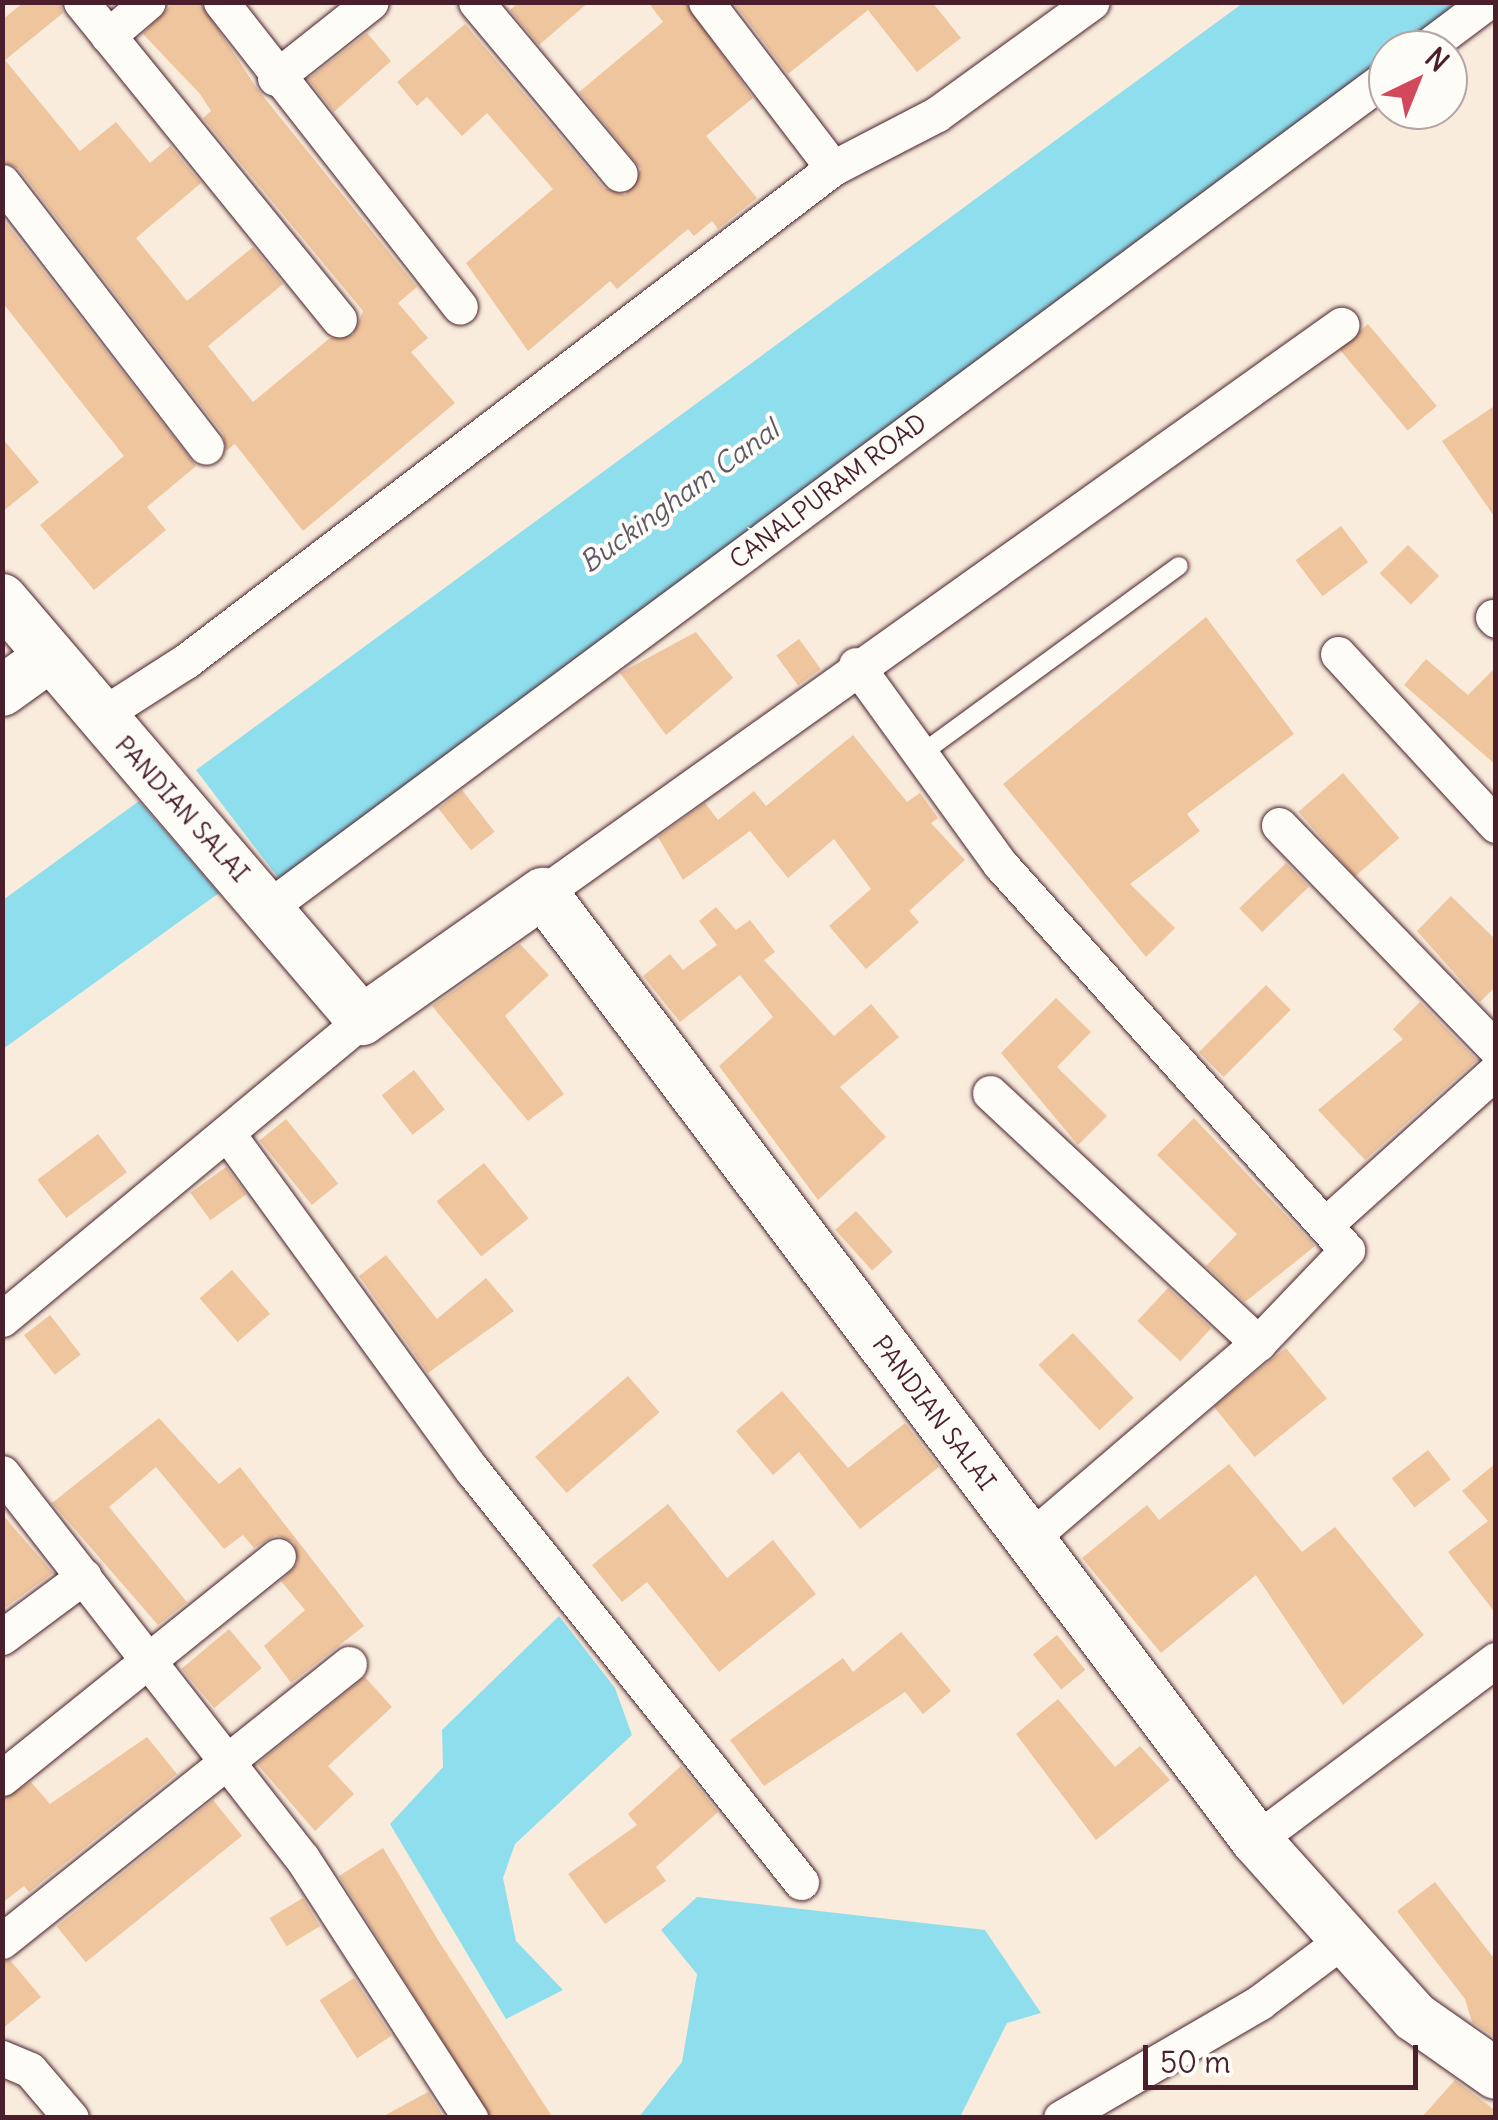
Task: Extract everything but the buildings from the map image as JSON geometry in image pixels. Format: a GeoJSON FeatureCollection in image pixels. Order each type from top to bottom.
{"type":"FeatureCollection","features":[{"type":"Feature","properties":{"kind":"street"},"geometry":{"type":"LineString","coordinates":[[81,2],[339,319]]}},
{"type":"Feature","properties":{"kind":"street"},"geometry":{"type":"LineString","coordinates":[[108,36],[148,2]]}},
{"type":"Feature","properties":{"kind":"street"},"geometry":{"type":"LineString","coordinates":[[221,2],[276,78],[460,308]]}},
{"type":"Feature","properties":{"kind":"street"},"geometry":{"type":"LineString","coordinates":[[276,78],[371,2]]}},
{"type":"Feature","properties":{"kind":"street"},"geometry":{"type":"LineString","coordinates":[[476,2],[620,174]]}},
{"type":"Feature","properties":{"kind":"street"},"geometry":{"type":"LineString","coordinates":[[706,2],[833,168]]}},
{"type":"Feature","properties":{"kind":"street"},"geometry":{"type":"LineString","coordinates":[[100,716],[186,661],[833,168],[937,114],[1092,2]]}},
{"type":"Feature","properties":{"kind":"street"},"geometry":{"type":"LineString","coordinates":[[1449,30],[1487,2]]}},
{"type":"Feature","properties":{"kind":"street","name":"CANALPURAM ROAD"},"geometry":{"type":"LineString","coordinates":[[269,907],[1368,91]]}},
{"type":"Feature","properties":{"kind":"street"},"geometry":{"type":"LineString","coordinates":[[2,182],[206,447]]}},
{"type":"Feature","properties":{"kind":"street"},"geometry":{"type":"LineString","coordinates":[[2,1319],[230,1137],[362,1020],[856,665],[1341,325]]}},
{"type":"Feature","properties":{"kind":"street","name":"PANDIAN SALAI"},"geometry":{"type":"LineString","coordinates":[[2,599],[48,658],[269,907],[362,1020]]}},
{"type":"Feature","properties":{"kind":"street"},"geometry":{"type":"LineString","coordinates":[[1338,654],[1496,826]]}},
{"type":"Feature","properties":{"kind":"street"},"geometry":{"type":"LineString","coordinates":[[2,691],[48,658]]}},
{"type":"Feature","properties":{"kind":"street"},"geometry":{"type":"LineString","coordinates":[[856,665],[1000,864],[1347,1250],[1258,1343],[1029,1539]]}},
{"type":"Feature","properties":{"kind":"street"},"geometry":{"type":"LineString","coordinates":[[1279,825],[1496,1049]]}},
{"type":"Feature","properties":{"kind":"street","name":"PANDIAN SALAI"},"geometry":{"type":"LineString","coordinates":[[543,893],[1256,1840],[1415,2017],[1496,2074]]}},
{"type":"Feature","properties":{"kind":"street"},"geometry":{"type":"LineString","coordinates":[[1325,1225],[1496,1071]]}},
{"type":"Feature","properties":{"kind":"street"},"geometry":{"type":"LineString","coordinates":[[990,1093],[1258,1343]]}},
{"type":"Feature","properties":{"kind":"street"},"geometry":{"type":"LineString","coordinates":[[230,1137],[473,1471],[801,1882]]}},
{"type":"Feature","properties":{"kind":"street"},"geometry":{"type":"LineString","coordinates":[[7,1488],[84,1576],[302,1858],[470,2118]]}},
{"type":"Feature","properties":{"kind":"street"},"geometry":{"type":"LineString","coordinates":[[2,1778],[278,1556]]}},
{"type":"Feature","properties":{"kind":"street"},"geometry":{"type":"LineString","coordinates":[[2,1638],[84,1576]]}},
{"type":"Feature","properties":{"kind":"street"},"geometry":{"type":"LineString","coordinates":[[1256,1840],[1496,1660]]}},
{"type":"Feature","properties":{"kind":"street"},"geometry":{"type":"LineString","coordinates":[[2,1940],[348,1664]]}},
{"type":"Feature","properties":{"kind":"street"},"geometry":{"type":"LineString","coordinates":[[1060,2118],[1260,2002],[1343,1940]]}},
{"type":"Feature","properties":{"kind":"street"},"geometry":{"type":"LineString","coordinates":[[2,2058],[30,2070],[71,2118]]}},
{"type":"Feature","properties":{"kind":"lane"},"geometry":{"type":"LineString","coordinates":[[921,754],[1180,566]]}},
{"type":"Feature","properties":{"kind":"water","name":"Buckingham Canal"},"geometry":{"type":"Polygon","coordinates":[[[1243,3],[1482,3],[1445,30],[1368,30],[1368,87],[286,888],[196,770],[1243,3]]]}},
{"type":"Feature","properties":{"kind":"water"},"geometry":{"type":"Polygon","coordinates":[[[139,801],[219,893],[3,1049],[3,900],[139,801]]]}},
{"type":"Feature","properties":{"kind":"water"},"geometry":{"type":"Polygon","coordinates":[[[559,1616],[615,1688],[632,1735],[515,1844],[503,1878],[516,1941],[563,1990],[506,2019],[390,1824],[443,1767],[442,1730],[559,1616]]]}},
{"type":"Feature","properties":{"kind":"water"},"geometry":{"type":"Polygon","coordinates":[[[697,1897],[985,1930],[1041,2013],[1007,2023],[960,2117],[639,2117],[682,2062],[697,1974],[661,1930],[697,1897]]]}}]}
